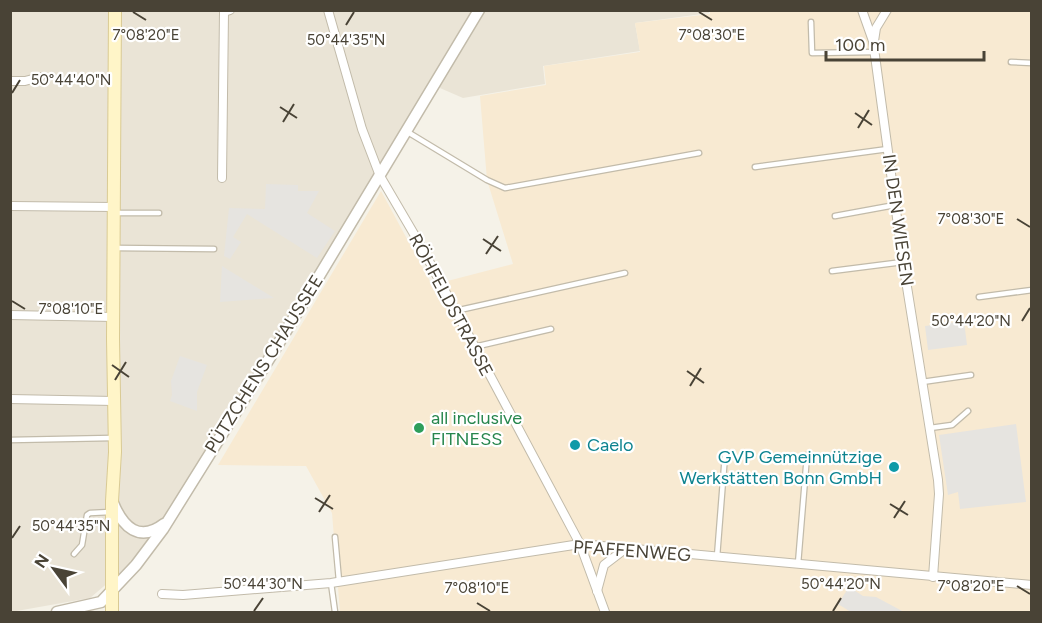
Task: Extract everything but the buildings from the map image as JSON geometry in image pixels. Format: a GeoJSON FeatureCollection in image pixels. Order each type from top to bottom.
{"type":"FeatureCollection","features":[{"type":"Feature","properties":{"kind":"main road"},"geometry":{"type":"LineString","coordinates":[[112,612],[115,437],[113,210],[115,10]]}},
{"type":"Feature","properties":{"kind":"street"},"geometry":{"type":"LineString","coordinates":[[222,178],[224,12],[230,10]]}},
{"type":"Feature","properties":{"kind":"street","name":"RÖHFELDSTRASSE"},"geometry":{"type":"LineString","coordinates":[[328,10],[362,129],[380,176],[421,246],[580,544],[605,612]]}},
{"type":"Feature","properties":{"kind":"street","name":"PÜTZCHENS CHAUSSEE"},"geometry":{"type":"LineString","coordinates":[[113,592],[136,565],[166,522],[278,345],[479,10]]}},
{"type":"Feature","properties":{"kind":"street","name":"IN DEN WIESEN"},"geometry":{"type":"LineString","coordinates":[[862,10],[875,52],[903,262],[939,494],[933,577]]}},
{"type":"Feature","properties":{"kind":"street"},"geometry":{"type":"LineString","coordinates":[[873,41],[876,28],[887,10]]}},
{"type":"Feature","properties":{"kind":"street"},"geometry":{"type":"LineString","coordinates":[[10,81],[25,81],[40,77]]}},
{"type":"Feature","properties":{"kind":"street"},"geometry":{"type":"LineString","coordinates":[[10,206],[113,210]]}},
{"type":"Feature","properties":{"kind":"street"},"geometry":{"type":"LineString","coordinates":[[10,315],[113,317]]}},
{"type":"Feature","properties":{"kind":"street"},"geometry":{"type":"LineString","coordinates":[[10,399],[114,400]]}},
{"type":"Feature","properties":{"kind":"street"},"geometry":{"type":"LineString","coordinates":[[112,507],[120,520],[130,529],[145,532],[154,530],[166,522]]}},
{"type":"Feature","properties":{"kind":"street","name":"PFAFFENWEG"},"geometry":{"type":"LineString","coordinates":[[162,594],[183,595],[335,582],[580,544],[1032,585]]}},
{"type":"Feature","properties":{"kind":"street"},"geometry":{"type":"LineString","coordinates":[[597,591],[604,565],[626,549]]}},
{"type":"Feature","properties":{"kind":"street"},"geometry":{"type":"LineString","coordinates":[[57,612],[101,602],[113,592]]}},
{"type":"Feature","properties":{"kind":"lane"},"geometry":{"type":"LineString","coordinates":[[811,22],[812,53],[875,52]]}},
{"type":"Feature","properties":{"kind":"lane"},"geometry":{"type":"LineString","coordinates":[[1011,62],[1032,63]]}},
{"type":"Feature","properties":{"kind":"lane"},"geometry":{"type":"LineString","coordinates":[[406,131],[487,180],[505,188],[699,153]]}},
{"type":"Feature","properties":{"kind":"lane"},"geometry":{"type":"LineString","coordinates":[[755,167],[888,149]]}},
{"type":"Feature","properties":{"kind":"lane"},"geometry":{"type":"LineString","coordinates":[[835,216],[895,205]]}},
{"type":"Feature","properties":{"kind":"lane"},"geometry":{"type":"LineString","coordinates":[[113,210],[159,213]]}},
{"type":"Feature","properties":{"kind":"lane"},"geometry":{"type":"LineString","coordinates":[[113,248],[214,249]]}},
{"type":"Feature","properties":{"kind":"lane"},"geometry":{"type":"LineString","coordinates":[[832,272],[903,262]]}},
{"type":"Feature","properties":{"kind":"lane"},"geometry":{"type":"LineString","coordinates":[[455,311],[625,273]]}},
{"type":"Feature","properties":{"kind":"lane"},"geometry":{"type":"LineString","coordinates":[[979,297],[1032,290]]}},
{"type":"Feature","properties":{"kind":"lane"},"geometry":{"type":"LineString","coordinates":[[474,347],[551,329]]}},
{"type":"Feature","properties":{"kind":"lane"},"geometry":{"type":"LineString","coordinates":[[922,381],[971,375]]}},
{"type":"Feature","properties":{"kind":"lane"},"geometry":{"type":"LineString","coordinates":[[930,428],[952,425],[968,411]]}},
{"type":"Feature","properties":{"kind":"lane"},"geometry":{"type":"LineString","coordinates":[[10,440],[115,437]]}},
{"type":"Feature","properties":{"kind":"lane"},"geometry":{"type":"LineString","coordinates":[[717,557],[725,455]]}},
{"type":"Feature","properties":{"kind":"lane"},"geometry":{"type":"LineString","coordinates":[[798,564],[807,455]]}},
{"type":"Feature","properties":{"kind":"lane"},"geometry":{"type":"LineString","coordinates":[[74,554],[82,545],[87,515],[112,507]]}},
{"type":"Feature","properties":{"kind":"lane"},"geometry":{"type":"LineString","coordinates":[[335,537],[335,612]]}},
{"type":"Feature","properties":{"kind":"shaded area"},"geometry":{"type":"Polygon","coordinates":[[[709,10],[709,13],[635,23],[640,51],[543,66],[545,84],[463,98],[433,85],[149,548],[90,598],[11,612],[10,11],[709,10]]]}},
{"type":"Feature","properties":{"kind":"shaded area"},"geometry":{"type":"Polygon","coordinates":[[[710,11],[1031,11],[1031,612],[340,612],[332,513],[306,466],[218,465],[381,191],[432,285],[513,264],[487,180],[480,96],[546,85],[544,66],[640,52],[635,23],[710,14],[710,11]]]}},
{"type":"Feature","properties":{"kind":"shaded area"},"geometry":{"type":"Polygon","coordinates":[[[266,184],[298,185],[298,191],[319,191],[307,213],[335,231],[317,258],[247,214],[233,237],[241,242],[230,259],[224,256],[229,208],[265,209],[266,184]]]}},
{"type":"Feature","properties":{"kind":"shaded area"},"geometry":{"type":"Polygon","coordinates":[[[222,266],[225,268],[274,298],[220,302],[222,266]]]}},
{"type":"Feature","properties":{"kind":"shaded area"},"geometry":{"type":"Polygon","coordinates":[[[964,321],[967,345],[928,350],[925,326],[964,321]]]}},
{"type":"Feature","properties":{"kind":"shaded area"},"geometry":{"type":"Polygon","coordinates":[[[180,356],[207,365],[197,392],[197,411],[170,401],[171,381],[180,356]]]}},
{"type":"Feature","properties":{"kind":"shaded area"},"geometry":{"type":"Polygon","coordinates":[[[1016,424],[1026,502],[960,509],[958,492],[948,495],[939,435],[1016,424]]]}},
{"type":"Feature","properties":{"kind":"shaded area"},"geometry":{"type":"Polygon","coordinates":[[[849,587],[863,596],[876,597],[904,612],[851,612],[838,604],[849,587]]]}},
{"type":"Feature","properties":{"kind":"place","name":"all inclusive FITNESS"},"geometry":{"type":"Point","coordinates":[419,428]}},
{"type":"Feature","properties":{"kind":"place","name":"Caelo"},"geometry":{"type":"Point","coordinates":[575,445]}},
{"type":"Feature","properties":{"kind":"place","name":"GVP Gemeinnützige Werkstätten Bonn GmbH"},"geometry":{"type":"Point","coordinates":[894,467]}}]}
